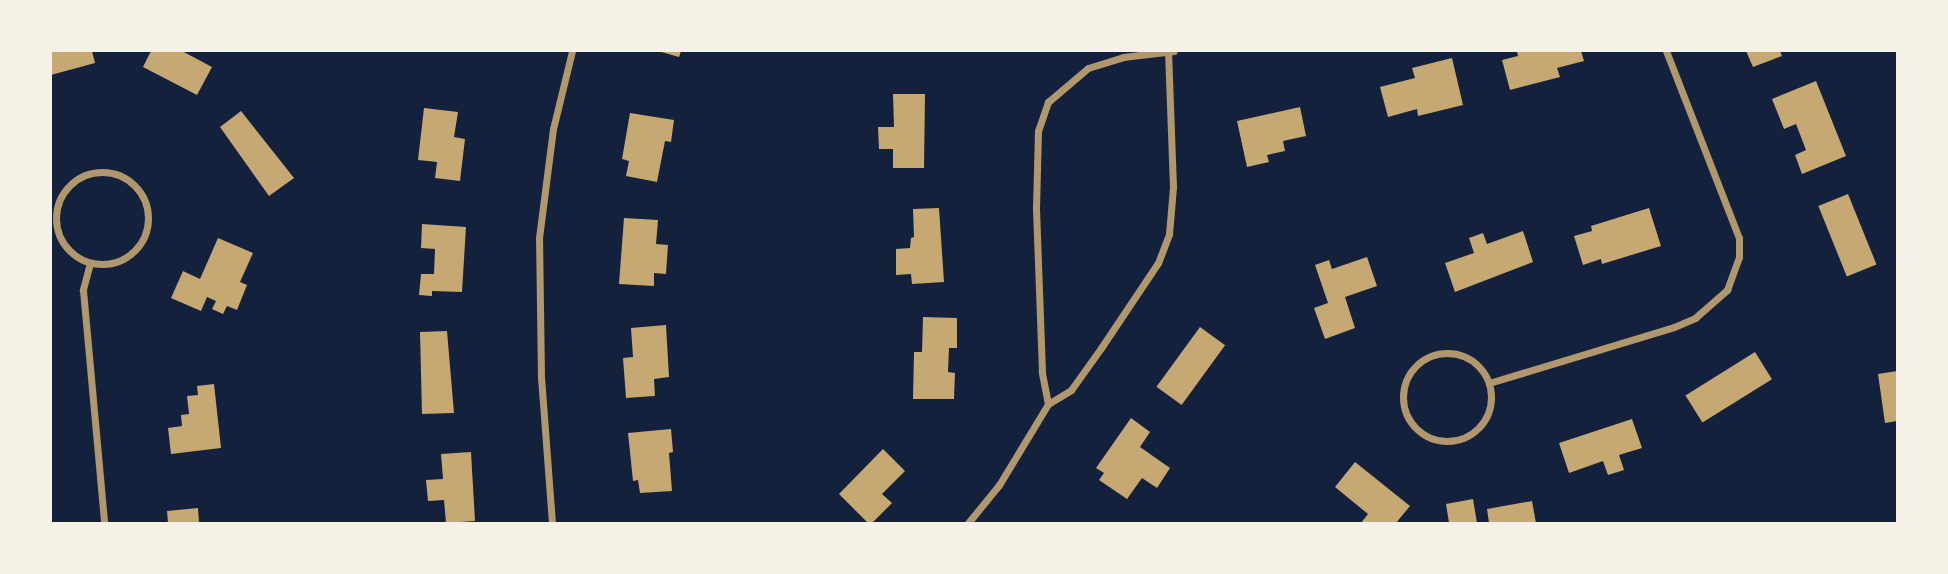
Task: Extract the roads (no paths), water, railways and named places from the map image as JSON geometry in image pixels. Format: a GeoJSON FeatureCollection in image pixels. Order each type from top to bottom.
{"type":"FeatureCollection","features":[{"type":"Feature","properties":{"kind":"street"},"geometry":{"type":"LineString","coordinates":[[552,523],[541,377],[539,238],[553,129],[572,51]]}},
{"type":"Feature","properties":{"kind":"street"},"geometry":{"type":"LineString","coordinates":[[968,523],[999,485],[1048,404],[1070,390],[1158,263],[1169,234],[1174,187],[1171,51],[1123,57],[1088,68],[1048,102],[1044,112],[1038,131],[1036,208],[1042,372],[1048,404]]}},
{"type":"Feature","properties":{"kind":"street"},"geometry":{"type":"LineString","coordinates":[[1489,383],[1674,327],[1695,318],[1727,290],[1739,257],[1739,238],[1666,51]]}},
{"type":"Feature","properties":{"kind":"street"},"geometry":{"type":"LineString","coordinates":[[89,173],[118,174],[132,181],[142,193],[148,208],[146,232],[134,252],[121,261],[106,265],[90,263],[65,247],[55,219],[57,204],[75,180],[89,173]]}},
{"type":"Feature","properties":{"kind":"street"},"geometry":{"type":"LineString","coordinates":[[90,263],[83,290],[104,523]]}},
{"type":"Feature","properties":{"kind":"street"},"geometry":{"type":"LineString","coordinates":[[1453,352],[1468,357],[1480,366],[1489,383],[1492,398],[1488,413],[1480,426],[1461,438],[1439,441],[1424,435],[1413,425],[1405,412],[1402,397],[1412,368],[1424,358],[1438,353],[1453,352]]}}]}
